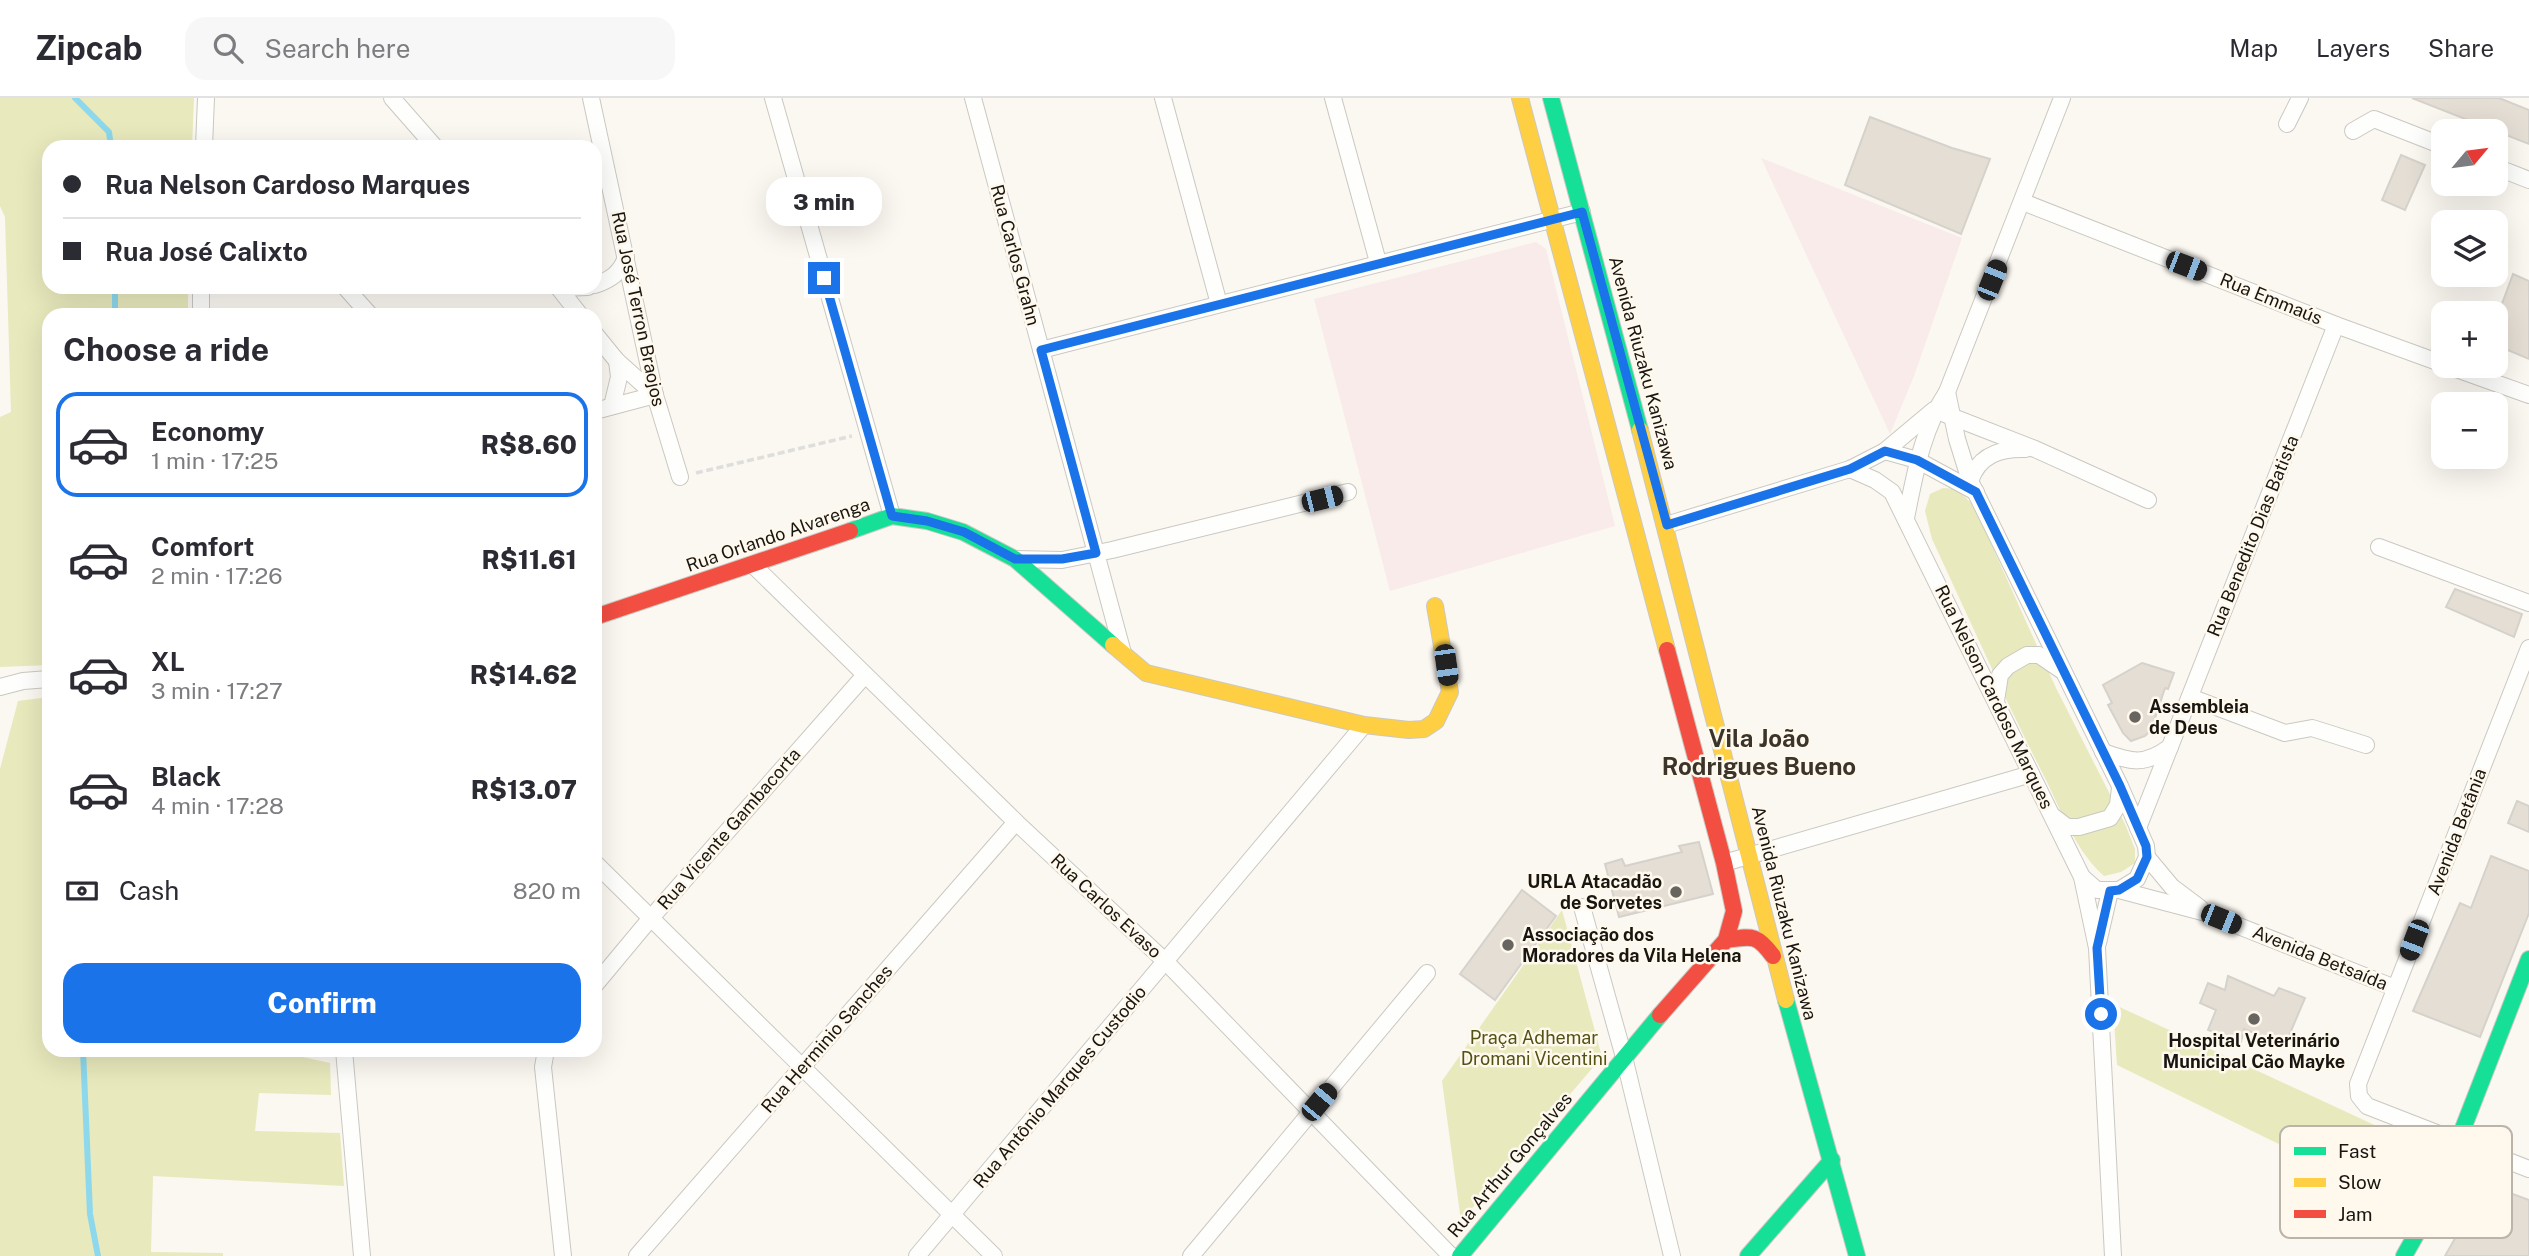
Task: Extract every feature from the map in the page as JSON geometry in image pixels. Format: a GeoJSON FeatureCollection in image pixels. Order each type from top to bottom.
{"type":"FeatureCollection","features":[{"type":"Feature","properties":{"kind":"street"},"geometry":{"type":"LineString","coordinates":[[204,139],[206,98]]}},
{"type":"Feature","properties":{"kind":"street"},"geometry":{"type":"LineString","coordinates":[[392,98],[429,140]]}},
{"type":"Feature","properties":{"kind":"street","name":"Rua José Terron Braojos"},"geometry":{"type":"LineString","coordinates":[[591,98],[600,140]]}},
{"type":"Feature","properties":{"kind":"street"},"geometry":{"type":"LineString","coordinates":[[773,98],[892,516]]}},
{"type":"Feature","properties":{"kind":"street","name":"Rua Carlos Grahn"},"geometry":{"type":"LineString","coordinates":[[973,98],[1123,654]]}},
{"type":"Feature","properties":{"kind":"street"},"geometry":{"type":"LineString","coordinates":[[1163,98],[1219,304]]}},
{"type":"Feature","properties":{"kind":"street"},"geometry":{"type":"LineString","coordinates":[[1333,98],[1378,262]]}},
{"type":"Feature","properties":{"kind":"street","name":"Rua Arthur Gonçalves"},"geometry":{"type":"LineString","coordinates":[[1460,1256],[1624,1057],[1726,940],[1734,911],[1724,863],[1520,98]]}},
{"type":"Feature","properties":{"kind":"street","name":"Avenida Riuzaku Kanizawa"},"geometry":{"type":"LineString","coordinates":[[1551,98],[1667,525],[1773,956],[1857,1256]]}},
{"type":"Feature","properties":{"kind":"street"},"geometry":{"type":"LineString","coordinates":[[1906,518],[1917,460],[1933,415],[1947,392],[2062,98]]}},
{"type":"Feature","properties":{"kind":"street"},"geometry":{"type":"LineString","coordinates":[[2287,124],[2300,98]]}},
{"type":"Feature","properties":{"kind":"street"},"geometry":{"type":"LineString","coordinates":[[2353,131],[2374,119],[2431,141]]}},
{"type":"Feature","properties":{"kind":"street","name":"Rua José Terron Braojos"},"geometry":{"type":"LineString","coordinates":[[602,148],[655,395],[680,477]]}},
{"type":"Feature","properties":{"kind":"street"},"geometry":{"type":"LineString","coordinates":[[2508,172],[2529,180]]}},
{"type":"Feature","properties":{"kind":"street","name":"Rua Emmaús"},"geometry":{"type":"LineString","coordinates":[[2023,202],[2431,360]]}},
{"type":"Feature","properties":{"kind":"street"},"geometry":{"type":"LineString","coordinates":[[1041,350],[1582,212]]}},
{"type":"Feature","properties":{"kind":"street"},"geometry":{"type":"LineString","coordinates":[[602,283],[617,273],[626,257]]}},
{"type":"Feature","properties":{"kind":"street"},"geometry":{"type":"LineString","coordinates":[[351,294],[364,308]]}},
{"type":"Feature","properties":{"kind":"street"},"geometry":{"type":"LineString","coordinates":[[563,294],[574,308]]}},
{"type":"Feature","properties":{"kind":"street","name":"Rua Benedito Dias Batista"},"geometry":{"type":"LineString","coordinates":[[2138,828],[2336,325]]}},
{"type":"Feature","properties":{"kind":"street"},"geometry":{"type":"LineString","coordinates":[[602,343],[617,361],[655,395]]}},
{"type":"Feature","properties":{"kind":"street"},"geometry":{"type":"LineString","coordinates":[[612,406],[619,377],[617,361]]}},
{"type":"Feature","properties":{"kind":"street"},"geometry":{"type":"LineString","coordinates":[[2482,378],[2529,395]]}},
{"type":"Feature","properties":{"kind":"street","name":"Avenida Betsaída"},"geometry":{"type":"LineString","coordinates":[[1947,392],[1973,486],[2120,786],[2146,846],[2147,857],[2172,887],[2206,913]]}},
{"type":"Feature","properties":{"kind":"street"},"geometry":{"type":"LineString","coordinates":[[602,409],[655,395]]}},
{"type":"Feature","properties":{"kind":"street"},"geometry":{"type":"LineString","coordinates":[[1667,525],[1850,469],[1885,451],[1933,415],[1942,414],[1952,415],[2035,449],[2148,500]]}},
{"type":"Feature","properties":{"kind":"street"},"geometry":{"type":"LineString","coordinates":[[1885,451],[1917,460],[1952,479],[1973,486],[1974,471],[1988,455],[2014,449],[2035,449]]}},
{"type":"Feature","properties":{"kind":"street","name":"Rua Nelson Cardoso Marques"},"geometry":{"type":"LineString","coordinates":[[1850,469],[1875,480],[1892,492],[2082,877],[2097,948],[2113,1256]]}},
{"type":"Feature","properties":{"kind":"street"},"geometry":{"type":"LineString","coordinates":[[1906,518],[1914,495],[1924,483],[1937,477],[1952,479]]}},
{"type":"Feature","properties":{"kind":"street"},"geometry":{"type":"LineString","coordinates":[[1015,559],[1062,559],[1096,553],[1348,492]]}},
{"type":"Feature","properties":{"kind":"street","name":"Rua Orlando Alvarenga"},"geometry":{"type":"LineString","coordinates":[[602,615],[892,516],[927,521],[964,532],[1015,559],[1146,673],[1364,725],[1409,730],[1424,729],[1436,722],[1450,692],[1435,606]]}},
{"type":"Feature","properties":{"kind":"street"},"geometry":{"type":"LineString","coordinates":[[2379,547],[2529,603]]}},
{"type":"Feature","properties":{"kind":"street","name":"Rua Carlos Evaso"},"geometry":{"type":"LineString","coordinates":[[753,565],[1016,822],[1166,962],[1451,1256]]}},
{"type":"Feature","properties":{"kind":"street","name":"Avenida Betânia"},"geometry":{"type":"LineString","coordinates":[[2418,1126],[2367,1105],[2359,1096],[2358,1083],[2529,648]]}},
{"type":"Feature","properties":{"kind":"street"},"geometry":{"type":"LineString","coordinates":[[1996,702],[2000,675],[2008,666],[2026,655],[2039,655],[2061,670]]}},
{"type":"Feature","properties":{"kind":"street","name":"Rua Vicente Gambacorta"},"geometry":{"type":"LineString","coordinates":[[602,977],[865,675]]}},
{"type":"Feature","properties":{"kind":"street"},"geometry":{"type":"LineString","coordinates":[[0,687],[42,680]]}},
{"type":"Feature","properties":{"kind":"street"},"geometry":{"type":"LineString","coordinates":[[2190,697],[2286,733],[2312,728],[2367,745]]}},
{"type":"Feature","properties":{"kind":"street","name":"Rua Antônio Marques Custodio"},"geometry":{"type":"LineString","coordinates":[[917,1256],[1364,725]]}},
{"type":"Feature","properties":{"kind":"street"},"geometry":{"type":"LineString","coordinates":[[2103,752],[2121,758],[2142,760],[2154,758],[2170,747]]}},
{"type":"Feature","properties":{"kind":"street"},"geometry":{"type":"LineString","coordinates":[[1724,863],[2031,774]]}},
{"type":"Feature","properties":{"kind":"street"},"geometry":{"type":"LineString","coordinates":[[2052,815],[2067,827],[2079,827],[2110,817],[2118,805],[2120,786]]}},
{"type":"Feature","properties":{"kind":"street","name":"Rua Herminio Sanches"},"geometry":{"type":"LineString","coordinates":[[637,1256],[1016,822]]}},
{"type":"Feature","properties":{"kind":"street"},"geometry":{"type":"LineString","coordinates":[[2082,877],[2097,890],[2115,890],[2137,879],[2147,857]]}},
{"type":"Feature","properties":{"kind":"street"},"geometry":{"type":"LineString","coordinates":[[602,870],[994,1256]]}},
{"type":"Feature","properties":{"kind":"street","name":"Avenida Betsaída"},"geometry":{"type":"LineString","coordinates":[[2115,890],[2206,913],[2395,988]]}},
{"type":"Feature","properties":{"kind":"street","name":"Rua Nelson Cardoso Marques"},"geometry":{"type":"LineString","coordinates":[[2097,948],[2115,890]]}},
{"type":"Feature","properties":{"kind":"street"},"geometry":{"type":"LineString","coordinates":[[1582,907],[1624,1057],[1672,1256]]}},
{"type":"Feature","properties":{"kind":"street"},"geometry":{"type":"LineString","coordinates":[[1726,940],[1746,937],[1762,941],[1773,956]]}},
{"type":"Feature","properties":{"kind":"street"},"geometry":{"type":"LineString","coordinates":[[2462,1126],[2529,959]]}},
{"type":"Feature","properties":{"kind":"street"},"geometry":{"type":"LineString","coordinates":[[1191,1256],[1427,973]]}},
{"type":"Feature","properties":{"kind":"street"},"geometry":{"type":"LineString","coordinates":[[345,1057],[362,1256]]}},
{"type":"Feature","properties":{"kind":"street"},"geometry":{"type":"LineString","coordinates":[[545,1057],[543,1067],[563,1256]]}},
{"type":"Feature","properties":{"kind":"street"},"geometry":{"type":"LineString","coordinates":[[1748,1256],[1832,1160]]}},
{"type":"Feature","properties":{"kind":"street"},"geometry":{"type":"LineString","coordinates":[[2512,1163],[2529,1169]]}},
{"type":"Feature","properties":{"kind":"street"},"geometry":{"type":"LineString","coordinates":[[2403,1256],[2414,1238]]}},
{"type":"Feature","properties":{"kind":"path"},"geometry":{"type":"LineString","coordinates":[[680,477],[868,432]]}},
{"type":"Feature","properties":{"kind":"shaded area"},"geometry":{"type":"Polygon","coordinates":[[[1761,158],[1962,238],[1914,376],[1890,434],[1761,158]]]}},
{"type":"Feature","properties":{"kind":"shaded area"},"geometry":{"type":"Polygon","coordinates":[[[1536,242],[1546,249],[1615,526],[1390,591],[1314,299],[1536,242]]]}},
{"type":"Feature","properties":{"kind":"green space"},"geometry":{"type":"Polygon","coordinates":[[[0,98],[194,98],[192,140],[42,140],[42,294],[188,294],[188,308],[42,308],[42,665],[0,667],[0,417],[11,412],[5,217],[0,206],[0,98]]]}},
{"type":"Feature","properties":{"kind":"green space"},"geometry":{"type":"Polygon","coordinates":[[[1943,488],[1957,489],[1974,506],[2056,688],[2125,824],[2135,849],[2135,863],[2121,872],[2104,876],[2077,842],[1987,658],[1932,539],[1925,511],[1930,494],[1943,488]]]}},
{"type":"Feature","properties":{"kind":"green space"},"geometry":{"type":"Polygon","coordinates":[[[42,698],[42,1057],[303,1057],[330,1063],[331,1095],[259,1093],[255,1131],[340,1133],[344,1186],[153,1176],[151,1252],[223,1253],[223,1256],[0,1256],[0,769],[18,701],[42,698]]]}},
{"type":"Feature","properties":{"kind":"green space","name":"Praça Adhemar Dromani Vicentini"},"geometry":{"type":"Polygon","coordinates":[[[1562,910],[1602,1057],[1461,1221],[1442,1081],[1562,910]]]}},
{"type":"Feature","properties":{"kind":"green space"},"geometry":{"type":"Polygon","coordinates":[[[2113,1004],[2376,1126],[2280,1126],[2280,1145],[2117,1065],[2113,1004]]]}},
{"type":"Feature","properties":{"kind":"building"},"geometry":{"type":"Polygon","coordinates":[[[2412,98],[2499,98],[2529,110],[2529,144],[2508,136],[2508,119],[2465,119],[2412,98]]]}},
{"type":"Feature","properties":{"kind":"building"},"geometry":{"type":"Polygon","coordinates":[[[1870,117],[1952,148],[1990,159],[1961,234],[1845,185],[1870,117]]]}},
{"type":"Feature","properties":{"kind":"building"},"geometry":{"type":"Polygon","coordinates":[[[2401,155],[2425,165],[2405,210],[2382,200],[2401,155]]]}},
{"type":"Feature","properties":{"kind":"building"},"geometry":{"type":"Polygon","coordinates":[[[2513,274],[2529,281],[2529,359],[2508,350],[2508,301],[2503,301],[2513,274]]]}},
{"type":"Feature","properties":{"kind":"building"},"geometry":{"type":"Polygon","coordinates":[[[2455,589],[2522,614],[2514,637],[2446,607],[2455,589]]]}},
{"type":"Feature","properties":{"kind":"building"},"geometry":{"type":"Polygon","coordinates":[[[2142,663],[2174,673],[2168,689],[2165,688],[2151,730],[2145,736],[2131,741],[2123,733],[2108,705],[2112,703],[2103,685],[2142,663]]]}},
{"type":"Feature","properties":{"kind":"building"},"geometry":{"type":"Polygon","coordinates":[[[2517,801],[2529,806],[2529,832],[2508,823],[2517,801]]]}},
{"type":"Feature","properties":{"kind":"building"},"geometry":{"type":"Polygon","coordinates":[[[1699,842],[1713,894],[1619,917],[1605,864],[1622,859],[1625,866],[1682,852],[1679,846],[1699,842]]]}},
{"type":"Feature","properties":{"kind":"building"},"geometry":{"type":"Polygon","coordinates":[[[2491,856],[2529,871],[2529,913],[2480,1037],[2413,1011],[2460,903],[2471,908],[2491,856]]]}},
{"type":"Feature","properties":{"kind":"building","name":"Associação dos Moradores da Vila Helena"},"geometry":{"type":"Polygon","coordinates":[[[1522,890],[1556,916],[1495,1000],[1460,974],[1522,890]]]}},
{"type":"Feature","properties":{"kind":"building","name":"Hospital Veterinário Municipal Cão Mayke"},"geometry":{"type":"Polygon","coordinates":[[[2228,976],[2274,996],[2279,988],[2305,998],[2285,1045],[2244,1029],[2241,1042],[2208,1030],[2216,1010],[2200,1003],[2208,983],[2225,990],[2228,976]]]}},
{"type":"Feature","properties":{"kind":"building"},"geometry":{"type":"Polygon","coordinates":[[[2512,1194],[2529,1200],[2529,1256],[2445,1256],[2455,1238],[2512,1238],[2512,1194]]]}},
{"type":"Feature","properties":{"kind":"waterway"},"geometry":{"type":"LineString","coordinates":[[75,98],[109,132],[110,140]]}},
{"type":"Feature","properties":{"kind":"waterway"},"geometry":{"type":"LineString","coordinates":[[115,294],[115,308]]}},
{"type":"Feature","properties":{"kind":"waterway"},"geometry":{"type":"LineString","coordinates":[[83,1057],[90,1214],[98,1256]]}},
{"type":"Feature","properties":{"kind":"traffic: fast"},"geometry":{"type":"LineString","coordinates":[[1551,98],[1640,430]]}},
{"type":"Feature","properties":{"kind":"traffic: fast"},"geometry":{"type":"LineString","coordinates":[[850,531],[892,516],[927,521],[963,532],[1015,559],[1113,645]]}},
{"type":"Feature","properties":{"kind":"traffic: fast"},"geometry":{"type":"LineString","coordinates":[[2464,1126],[2529,959]]}},
{"type":"Feature","properties":{"kind":"traffic: fast"},"geometry":{"type":"LineString","coordinates":[[1786,1000],[1857,1256]]}},
{"type":"Feature","properties":{"kind":"traffic: fast"},"geometry":{"type":"LineString","coordinates":[[1460,1256],[1660,1015]]}},
{"type":"Feature","properties":{"kind":"traffic: fast"},"geometry":{"type":"LineString","coordinates":[[1748,1256],[1832,1160]]}},
{"type":"Feature","properties":{"kind":"traffic: fast"},"geometry":{"type":"LineString","coordinates":[[2404,1256],[2414,1238]]}},
{"type":"Feature","properties":{"kind":"traffic: slow"},"geometry":{"type":"LineString","coordinates":[[1520,98],[1667,650]]}},
{"type":"Feature","properties":{"kind":"traffic: slow"},"geometry":{"type":"LineString","coordinates":[[1640,430],[1786,1000]]}},
{"type":"Feature","properties":{"kind":"traffic: slow"},"geometry":{"type":"LineString","coordinates":[[1113,645],[1146,673],[1364,725],[1424,729],[1436,721],[1450,692],[1435,606]]}},
{"type":"Feature","properties":{"kind":"traffic: jam"},"geometry":{"type":"LineString","coordinates":[[602,615],[850,531]]}},
{"type":"Feature","properties":{"kind":"traffic: jam"},"geometry":{"type":"LineString","coordinates":[[1660,1015],[1726,940],[1734,911],[1724,863],[1667,650]]}},
{"type":"Feature","properties":{"kind":"traffic: jam"},"geometry":{"type":"LineString","coordinates":[[1726,940],[1753,938],[1763,944],[1773,956]]}},
{"type":"Feature","properties":{"kind":"place","name":"Assembleia de Deus"},"geometry":{"type":"Point","coordinates":[2135,717]}},
{"type":"Feature","properties":{"kind":"place","name":"URLA Atacadão de Sorvetes"},"geometry":{"type":"Point","coordinates":[1676,892]}},
{"type":"Feature","properties":{"kind":"place","name":"Associação dos Moradores da Vila Helena"},"geometry":{"type":"Point","coordinates":[1508,945]}},
{"type":"Feature","properties":{"kind":"place","name":"Hospital Veterinário Municipal Cão Mayke"},"geometry":{"type":"Point","coordinates":[2254,1019]}},
{"type":"Feature","properties":{"kind":"district","name":"Vila João Rodrigues Bueno"},"geometry":{"type":"Point","coordinates":[1759,753]}},
{"type":"Feature","properties":{"kind":"route"},"geometry":{"type":"LineString","coordinates":[[824,278],[892,516],[927,521],[964,532],[1015,559],[1062,559],[1096,553],[1041,350],[1582,212],[1667,525],[1850,469],[1885,451],[1917,460],[1976,492],[2120,786],[2146,846],[2147,857],[2137,879],[2119,890],[2110,891],[2097,948],[2101,1014]]}}]}
